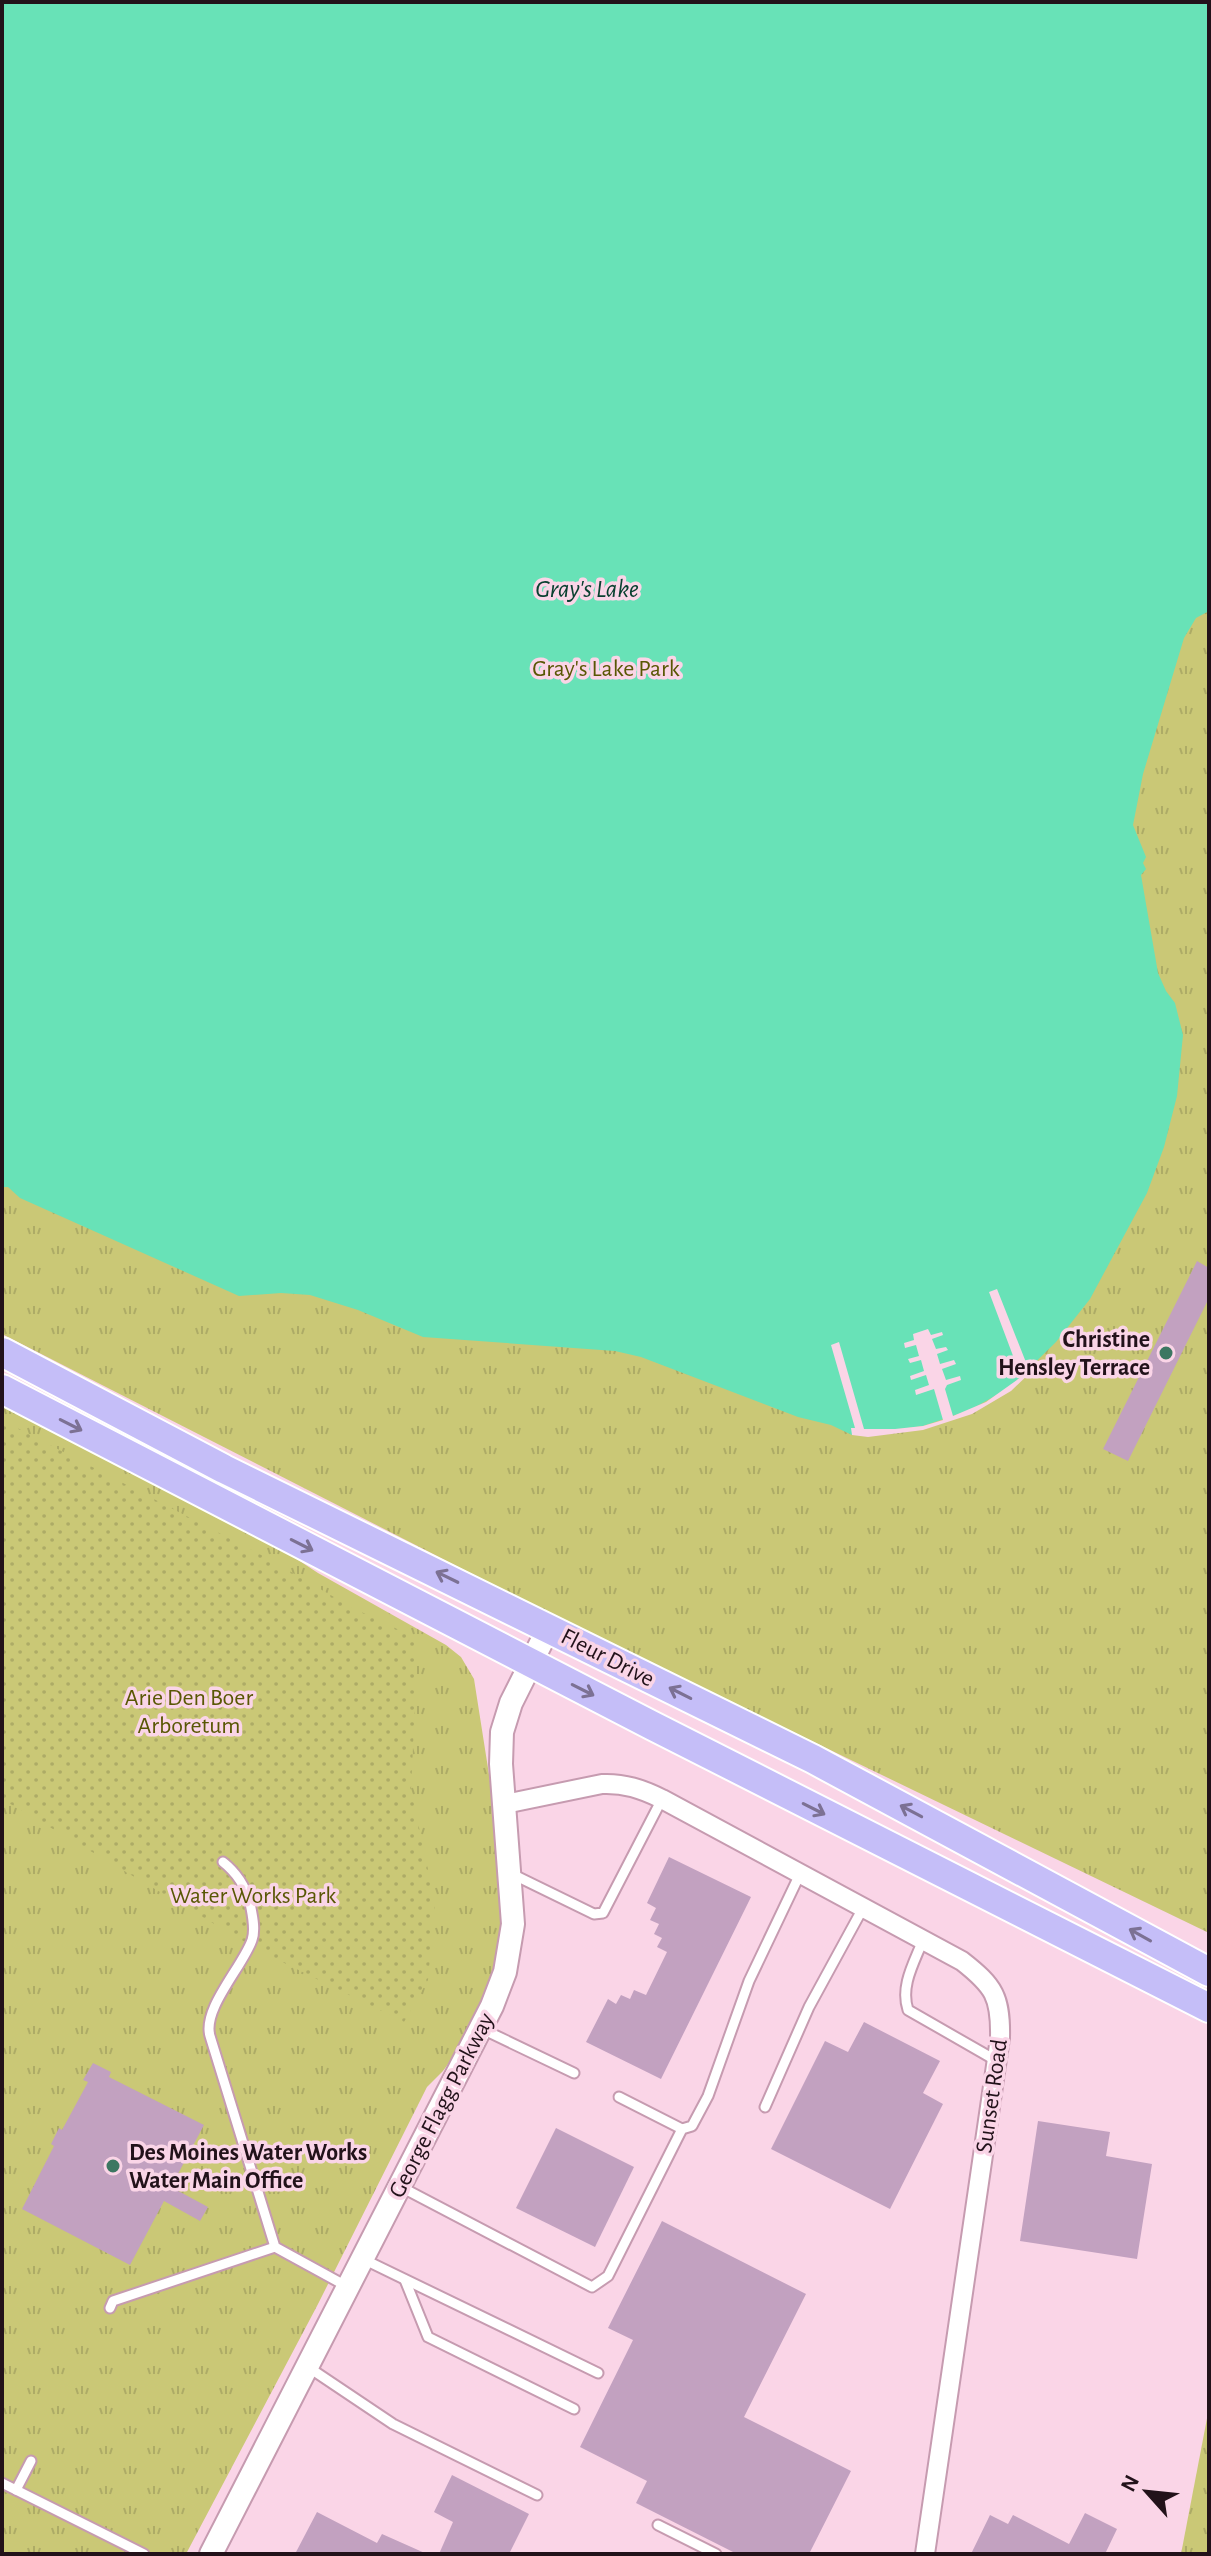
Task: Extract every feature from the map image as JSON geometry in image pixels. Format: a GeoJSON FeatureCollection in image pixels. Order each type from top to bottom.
{"type":"FeatureCollection","features":[{"type":"Feature","properties":{"kind":"main road","name":"Fleur Drive"},"geometry":{"type":"LineString","coordinates":[[2,1352],[224,1469],[813,1759],[1209,1972]]}},
{"type":"Feature","properties":{"kind":"main road","name":"Fleur Drive"},"geometry":{"type":"LineString","coordinates":[[2,1389],[973,1890],[1209,2008]]}},
{"type":"Feature","properties":{"kind":"street","name":"George Flagg Parkway"},"geometry":{"type":"LineString","coordinates":[[211,2554],[480,2028],[505,1972],[513,1924],[501,1764],[502,1732],[511,1703],[549,1627]]}},
{"type":"Feature","properties":{"kind":"street","name":"Sunset Road"},"geometry":{"type":"LineString","coordinates":[[505,1804],[617,1783],[633,1787],[662,1799],[962,1961],[981,1976],[995,1993],[1001,2012],[997,2061],[925,2554]]}},
{"type":"Feature","properties":{"kind":"lane"},"geometry":{"type":"LineString","coordinates":[[510,1873],[594,1914],[603,1913],[662,1799]]}},
{"type":"Feature","properties":{"kind":"lane"},"geometry":{"type":"LineString","coordinates":[[223,1862],[239,1877],[247,1891],[253,1916],[253,1938],[220,1996],[208,2028],[275,2247],[348,2287]]}},
{"type":"Feature","properties":{"kind":"lane"},"geometry":{"type":"LineString","coordinates":[[619,2097],[682,2129],[692,2126],[708,2096],[749,1981],[800,1874]]}},
{"type":"Feature","properties":{"kind":"lane"},"geometry":{"type":"LineString","coordinates":[[765,2107],[809,2007],[863,1908]]}},
{"type":"Feature","properties":{"kind":"lane"},"geometry":{"type":"LineString","coordinates":[[923,1940],[905,1985],[904,1998],[908,2010],[997,2061]]}},
{"type":"Feature","properties":{"kind":"lane"},"geometry":{"type":"LineString","coordinates":[[480,2028],[574,2073]]}},
{"type":"Feature","properties":{"kind":"lane"},"geometry":{"type":"LineString","coordinates":[[400,2186],[592,2287],[608,2276],[682,2129]]}},
{"type":"Feature","properties":{"kind":"lane"},"geometry":{"type":"LineString","coordinates":[[110,2308],[113,2301],[275,2247]]}},
{"type":"Feature","properties":{"kind":"lane"},"geometry":{"type":"LineString","coordinates":[[363,2259],[598,2373]]}},
{"type":"Feature","properties":{"kind":"lane"},"geometry":{"type":"LineString","coordinates":[[405,2280],[428,2337],[574,2409]]}},
{"type":"Feature","properties":{"kind":"lane"},"geometry":{"type":"LineString","coordinates":[[308,2367],[393,2424],[537,2495]]}},
{"type":"Feature","properties":{"kind":"lane"},"geometry":{"type":"LineString","coordinates":[[16,2490],[31,2461]]}},
{"type":"Feature","properties":{"kind":"lane"},"geometry":{"type":"LineString","coordinates":[[2,2483],[144,2554]]}},
{"type":"Feature","properties":{"kind":"lane"},"geometry":{"type":"LineString","coordinates":[[658,2525],[716,2554]]}},
{"type":"Feature","properties":{"kind":"green space","name":"Gray's Lake"},"geometry":{"type":"Polygon","coordinates":[[[2,2],[1209,2],[1209,1933],[590,1634],[2,1334],[2,2]]]}},
{"type":"Feature","properties":{"kind":"green space","name":"Water Works Park"},"geometry":{"type":"Polygon","coordinates":[[[2,1405],[277,1546],[318,1573],[446,1645],[461,1657],[474,1679],[504,1870],[507,1921],[492,1982],[456,2053],[427,2087],[317,2306],[186,2554],[2,2554],[2,1405]]]}},
{"type":"Feature","properties":{"kind":"green space","name":"Arie Den Boer Arboretum"},"geometry":{"type":"Polygon","coordinates":[[[2,1420],[269,1559],[351,1607],[418,1639],[411,1790],[435,1902],[428,1980],[404,2022],[262,1952],[2,1799],[2,1420]]]}},
{"type":"Feature","properties":{"kind":"green space"},"geometry":{"type":"Polygon","coordinates":[[[1209,2408],[1209,2554],[1181,2554],[1209,2408]]]}},
{"type":"Feature","properties":{"kind":"water","name":"Gray's Lake"},"geometry":{"type":"Polygon","coordinates":[[[2,2],[1209,2],[1209,611],[1196,618],[1184,638],[1143,774],[1133,825],[1146,857],[1143,863],[1146,869],[1141,875],[1158,973],[1175,1003],[1183,1035],[1177,1096],[1164,1147],[1147,1193],[1090,1299],[1056,1342],[1009,1388],[970,1410],[923,1426],[852,1435],[641,1357],[615,1351],[423,1337],[358,1310],[310,1295],[281,1293],[239,1296],[20,1198],[8,1187],[2,1187],[2,2]]]}},
{"type":"Feature","properties":{"kind":"pier"},"geometry":{"type":"Polygon","coordinates":[[[997,1289],[1029,1370],[1034,1369],[1011,1391],[972,1414],[923,1430],[868,1437],[852,1435],[851,1428],[855,1428],[831,1345],[839,1342],[864,1429],[923,1426],[943,1420],[934,1389],[916,1395],[915,1390],[929,1385],[926,1375],[911,1380],[910,1376],[924,1371],[921,1360],[910,1363],[908,1359],[919,1356],[916,1345],[905,1348],[904,1343],[914,1340],[913,1334],[928,1329],[931,1335],[942,1332],[943,1335],[932,1339],[936,1349],[946,1347],[948,1350],[937,1354],[940,1364],[954,1360],[956,1364],[942,1369],[946,1380],[960,1376],[961,1380],[947,1385],[945,1389],[953,1416],[986,1402],[1021,1377],[989,1292],[997,1289]]]}},
{"type":"Feature","properties":{"kind":"building","name":"Christine Hensley Terrace"},"geometry":{"type":"Polygon","coordinates":[[[1197,1261],[1209,1268],[1209,1298],[1128,1461],[1103,1449],[1197,1261]]]}},
{"type":"Feature","properties":{"kind":"building"},"geometry":{"type":"Polygon","coordinates":[[[669,1857],[751,1897],[661,2079],[586,2042],[608,1999],[616,2004],[621,1995],[630,1999],[634,1990],[646,1995],[667,1952],[657,1947],[662,1938],[654,1934],[659,1924],[650,1920],[656,1908],[647,1903],[669,1857]]]}},
{"type":"Feature","properties":{"kind":"building"},"geometry":{"type":"Polygon","coordinates":[[[864,2022],[940,2061],[923,2093],[943,2104],[890,2209],[771,2149],[825,2041],[848,2052],[864,2022]]]}},
{"type":"Feature","properties":{"kind":"building","name":"Des Moines Water Works Water Main Office"},"geometry":{"type":"Polygon","coordinates":[[[93,2063],[111,2072],[109,2077],[204,2125],[171,2187],[208,2207],[200,2221],[164,2201],[130,2265],[22,2209],[54,2146],[51,2144],[59,2128],[62,2130],[88,2082],[83,2080],[93,2063]]]}},
{"type":"Feature","properties":{"kind":"building"},"geometry":{"type":"Polygon","coordinates":[[[1038,2121],[1110,2132],[1106,2156],[1152,2164],[1137,2259],[1020,2241],[1038,2121]]]}},
{"type":"Feature","properties":{"kind":"building"},"geometry":{"type":"Polygon","coordinates":[[[556,2128],[634,2167],[595,2247],[516,2208],[556,2128]]]}},
{"type":"Feature","properties":{"kind":"building"},"geometry":{"type":"Polygon","coordinates":[[[662,2221],[806,2294],[744,2417],[851,2471],[809,2554],[737,2554],[636,2503],[647,2481],[580,2447],[633,2340],[608,2328],[662,2221]]]}},
{"type":"Feature","properties":{"kind":"building"},"geometry":{"type":"Polygon","coordinates":[[[452,2475],[529,2514],[509,2554],[439,2554],[453,2522],[434,2512],[452,2475]]]}},
{"type":"Feature","properties":{"kind":"building"},"geometry":{"type":"Polygon","coordinates":[[[317,2512],[377,2543],[382,2534],[427,2554],[295,2554],[317,2512]]]}},
{"type":"Feature","properties":{"kind":"building"},"geometry":{"type":"Polygon","coordinates":[[[1085,2513],[1117,2529],[1105,2554],[971,2554],[990,2515],[1008,2524],[1013,2515],[1069,2544],[1085,2513]]]}},
{"type":"Feature","properties":{"kind":"place","name":"Christine Hensley Terrace"},"geometry":{"type":"Point","coordinates":[1166,1353]}},
{"type":"Feature","properties":{"kind":"place","name":"Des Moines Water Works Water Main Office"},"geometry":{"type":"Point","coordinates":[113,2166]}},
{"type":"Feature","properties":{"kind":"park label","name":"Gray's Lake Park"},"geometry":{"type":"Point","coordinates":[606,668]}}]}
